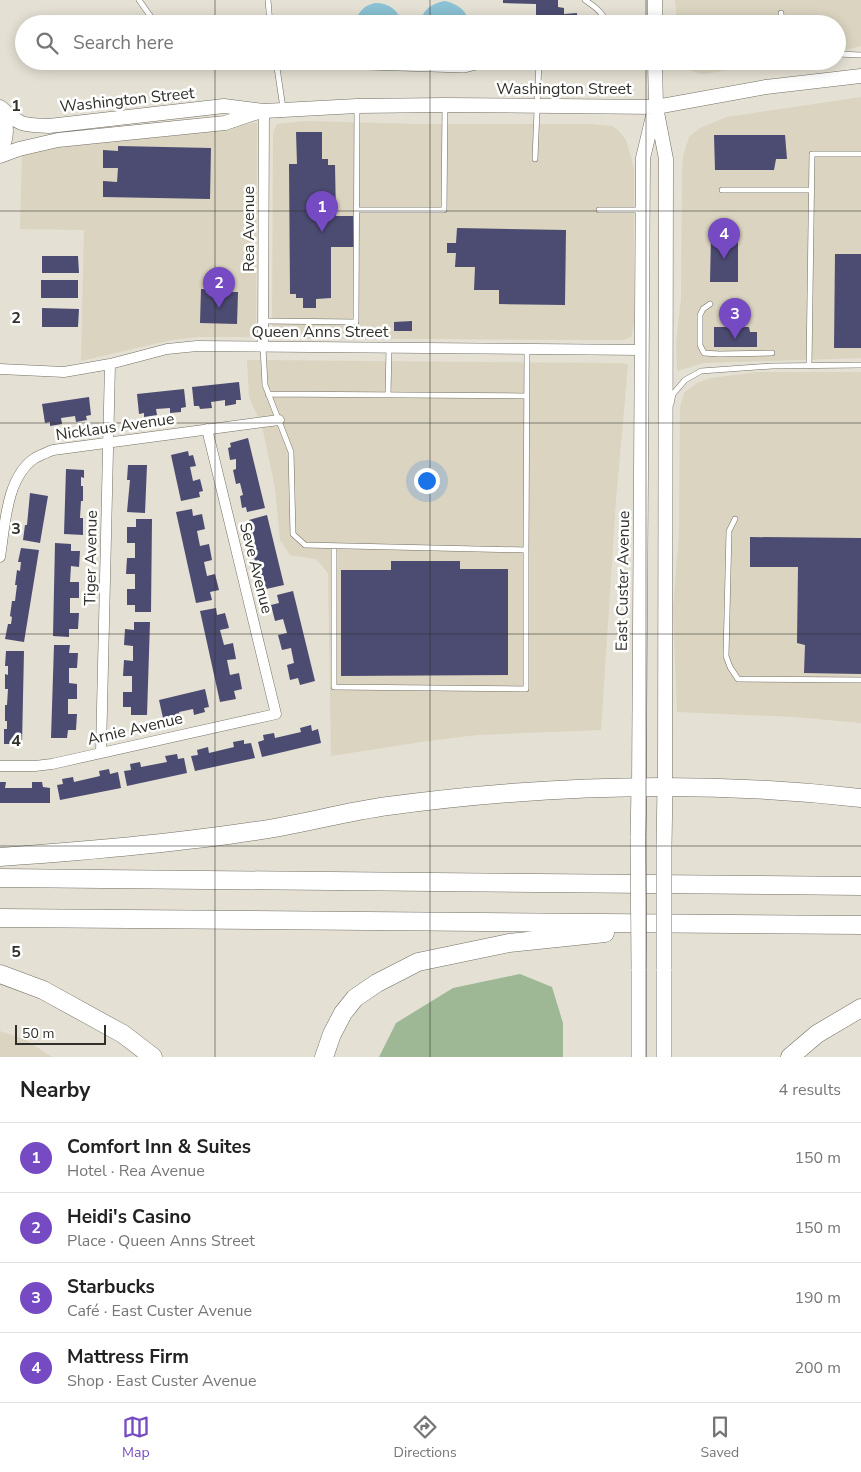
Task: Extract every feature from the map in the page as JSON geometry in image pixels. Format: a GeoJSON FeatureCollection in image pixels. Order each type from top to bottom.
{"type":"FeatureCollection","features":[{"type":"Feature","properties":{"kind":"highway"},"geometry":{"type":"LineString","coordinates":[[0,857],[149,845],[258,831],[386,806],[463,797],[665,787],[769,790],[861,798]]}},
{"type":"Feature","properties":{"kind":"highway"},"geometry":{"type":"LineString","coordinates":[[0,878],[861,886]]}},
{"type":"Feature","properties":{"kind":"highway"},"geometry":{"type":"LineString","coordinates":[[0,918],[861,925]]}},
{"type":"Feature","properties":{"kind":"highway"},"geometry":{"type":"LineString","coordinates":[[324,1057],[332,1034],[343,1013],[355,998],[376,984],[418,962],[510,943],[588,934],[737,924]]}},
{"type":"Feature","properties":{"kind":"highway"},"geometry":{"type":"LineString","coordinates":[[0,974],[43,990],[123,1034],[153,1057]]}},
{"type":"Feature","properties":{"kind":"highway"},"geometry":{"type":"LineString","coordinates":[[790,1057],[817,1034],[861,1008]]}},
{"type":"Feature","properties":{"kind":"main road"},"geometry":{"type":"LineString","coordinates":[[655,0],[655,15]]}},
{"type":"Feature","properties":{"kind":"main road","name":"East Custer Avenue"},"geometry":{"type":"LineString","coordinates":[[655,70],[656,107],[666,159],[664,1057]]}},
{"type":"Feature","properties":{"kind":"main road","name":"Washington Street"},"geometry":{"type":"LineString","coordinates":[[0,108],[24,125],[49,126],[224,106],[264,111],[357,106],[445,105],[656,107],[766,87],[861,76]]}},
{"type":"Feature","properties":{"kind":"main road","name":"East Custer Avenue"},"geometry":{"type":"LineString","coordinates":[[639,1057],[638,838],[643,158],[656,107]]}},
{"type":"Feature","properties":{"kind":"main road"},"geometry":{"type":"LineString","coordinates":[[0,108],[7,131],[4,145],[0,151]]}},
{"type":"Feature","properties":{"kind":"main road","name":"Washington Street"},"geometry":{"type":"LineString","coordinates":[[0,156],[19,149],[58,140],[225,123],[264,111]]}},
{"type":"Feature","properties":{"kind":"street","name":"Rea Avenue"},"geometry":{"type":"LineString","coordinates":[[264,111],[264,348]]}},
{"type":"Feature","properties":{"kind":"street","name":"Queen Anns Street"},"geometry":{"type":"LineString","coordinates":[[0,369],[64,372],[110,364],[167,349],[197,346],[643,350]]}},
{"type":"Feature","properties":{"kind":"street","name":"Tiger Avenue"},"geometry":{"type":"LineString","coordinates":[[101,752],[110,364]]}},
{"type":"Feature","properties":{"kind":"street","name":"Nicklaus Avenue"},"geometry":{"type":"LineString","coordinates":[[0,557],[12,490],[19,475],[34,459],[53,450],[278,420]]}},
{"type":"Feature","properties":{"kind":"street","name":"Seve Avenue"},"geometry":{"type":"LineString","coordinates":[[207,429],[276,714]]}},
{"type":"Feature","properties":{"kind":"street","name":"Arnie Avenue"},"geometry":{"type":"LineString","coordinates":[[0,766],[35,766],[276,714]]}},
{"type":"Feature","properties":{"kind":"lane"},"geometry":{"type":"LineString","coordinates":[[138,0],[149,15]]}},
{"type":"Feature","properties":{"kind":"lane"},"geometry":{"type":"LineString","coordinates":[[268,0],[269,15]]}},
{"type":"Feature","properties":{"kind":"lane"},"geometry":{"type":"LineString","coordinates":[[585,0],[597,7],[604,15]]}},
{"type":"Feature","properties":{"kind":"lane"},"geometry":{"type":"LineString","coordinates":[[846,54],[861,55]]}},
{"type":"Feature","properties":{"kind":"lane"},"geometry":{"type":"LineString","coordinates":[[278,70],[284,110]]}},
{"type":"Feature","properties":{"kind":"lane"},"geometry":{"type":"LineString","coordinates":[[535,159],[538,70]]}},
{"type":"Feature","properties":{"kind":"lane"},"geometry":{"type":"LineString","coordinates":[[357,210],[444,210],[445,105]]}},
{"type":"Feature","properties":{"kind":"lane"},"geometry":{"type":"LineString","coordinates":[[264,322],[356,322],[357,106]]}},
{"type":"Feature","properties":{"kind":"lane"},"geometry":{"type":"LineString","coordinates":[[809,366],[812,154],[861,154]]}},
{"type":"Feature","properties":{"kind":"lane"},"geometry":{"type":"LineString","coordinates":[[722,190],[812,190]]}},
{"type":"Feature","properties":{"kind":"lane"},"geometry":{"type":"LineString","coordinates":[[599,210],[643,211]]}},
{"type":"Feature","properties":{"kind":"lane"},"geometry":{"type":"LineString","coordinates":[[710,304],[703,309],[700,315],[700,345],[704,353],[772,353]]}},
{"type":"Feature","properties":{"kind":"lane"},"geometry":{"type":"LineString","coordinates":[[264,348],[265,385],[291,452],[293,534],[305,545],[526,550]]}},
{"type":"Feature","properties":{"kind":"lane"},"geometry":{"type":"LineString","coordinates":[[388,395],[389,348]]}},
{"type":"Feature","properties":{"kind":"lane"},"geometry":{"type":"LineString","coordinates":[[334,546],[334,688],[526,689],[527,349]]}},
{"type":"Feature","properties":{"kind":"lane"},"geometry":{"type":"LineString","coordinates":[[665,426],[673,394],[685,380],[701,371],[772,366],[861,365]]}},
{"type":"Feature","properties":{"kind":"lane"},"geometry":{"type":"LineString","coordinates":[[268,394],[527,396]]}},
{"type":"Feature","properties":{"kind":"lane"},"geometry":{"type":"LineString","coordinates":[[735,520],[729,531],[726,656],[730,667],[738,679],[861,680]]}},
{"type":"Feature","properties":{"kind":"shaded area"},"geometry":{"type":"Polygon","coordinates":[[[675,0],[861,0],[861,46],[846,50],[846,15],[676,15],[675,0]]]}},
{"type":"Feature","properties":{"kind":"shaded area"},"geometry":{"type":"Polygon","coordinates":[[[691,70],[729,70],[703,74],[691,70]]]}},
{"type":"Feature","properties":{"kind":"shaded area"},"geometry":{"type":"Polygon","coordinates":[[[861,97],[861,358],[704,363],[677,371],[676,343],[681,299],[682,175],[683,156],[689,137],[700,128],[727,117],[861,97]]]}},
{"type":"Feature","properties":{"kind":"shaded area"},"geometry":{"type":"Polygon","coordinates":[[[306,121],[419,124],[590,124],[612,126],[626,140],[634,168],[634,324],[631,337],[623,340],[598,340],[280,338],[274,336],[272,331],[273,132],[277,124],[306,121]]]}},
{"type":"Feature","properties":{"kind":"shaded area"},"geometry":{"type":"Polygon","coordinates":[[[257,123],[256,322],[254,334],[249,337],[199,337],[171,340],[81,361],[84,230],[20,229],[22,153],[61,146],[257,123]]]}},
{"type":"Feature","properties":{"kind":"shaded area"},"geometry":{"type":"Polygon","coordinates":[[[247,360],[623,363],[628,365],[616,500],[601,730],[477,735],[331,756],[328,573],[316,559],[290,555],[280,540],[275,488],[262,426],[249,397],[247,360]]]}},
{"type":"Feature","properties":{"kind":"shaded area"},"geometry":{"type":"Polygon","coordinates":[[[757,372],[861,372],[861,723],[795,717],[677,712],[673,610],[679,534],[680,407],[684,393],[697,383],[711,378],[757,372]]]}},
{"type":"Feature","properties":{"kind":"shaded area"},"geometry":{"type":"Polygon","coordinates":[[[0,1031],[26,1040],[52,1057],[0,1057],[0,1031]]]}},
{"type":"Feature","properties":{"kind":"green space"},"geometry":{"type":"Polygon","coordinates":[[[520,974],[552,987],[563,1023],[563,1057],[379,1057],[396,1023],[453,988],[520,974]]]}},
{"type":"Feature","properties":{"kind":"water"},"geometry":{"type":"Polygon","coordinates":[[[445,1],[454,4],[461,8],[466,15],[423,15],[428,8],[436,3],[445,1]]]}},
{"type":"Feature","properties":{"kind":"water"},"geometry":{"type":"Polygon","coordinates":[[[375,3],[385,4],[393,8],[398,15],[359,15],[367,6],[375,3]]]}},
{"type":"Feature","properties":{"kind":"building"},"geometry":{"type":"Polygon","coordinates":[[[503,0],[558,0],[558,7],[564,8],[564,14],[577,13],[577,15],[536,15],[536,4],[503,3],[503,0]]]}},
{"type":"Feature","properties":{"kind":"building"},"geometry":{"type":"Polygon","coordinates":[[[296,132],[322,132],[322,159],[328,159],[328,165],[335,165],[336,216],[353,216],[354,247],[331,247],[331,298],[316,299],[316,308],[303,308],[303,298],[296,298],[296,294],[290,294],[289,164],[297,164],[296,132]]]}},
{"type":"Feature","properties":{"kind":"building"},"geometry":{"type":"Polygon","coordinates":[[[714,135],[785,135],[787,159],[776,159],[774,170],[715,170],[714,135]]]}},
{"type":"Feature","properties":{"kind":"building"},"geometry":{"type":"Polygon","coordinates":[[[118,146],[211,148],[210,199],[103,197],[103,181],[117,182],[118,168],[103,168],[103,150],[118,151],[118,146]]]}},
{"type":"Feature","properties":{"kind":"building"},"geometry":{"type":"Polygon","coordinates":[[[457,228],[566,230],[565,305],[499,304],[499,290],[474,290],[475,267],[455,267],[456,253],[447,253],[447,243],[456,243],[457,228]]]}},
{"type":"Feature","properties":{"kind":"building"},"geometry":{"type":"Polygon","coordinates":[[[711,236],[738,236],[738,282],[710,282],[711,236]]]}},
{"type":"Feature","properties":{"kind":"building"},"geometry":{"type":"Polygon","coordinates":[[[835,254],[861,254],[861,348],[834,348],[835,254]]]}},
{"type":"Feature","properties":{"kind":"building"},"geometry":{"type":"Polygon","coordinates":[[[42,256],[78,256],[79,273],[42,273],[42,256]]]}},
{"type":"Feature","properties":{"kind":"building"},"geometry":{"type":"Polygon","coordinates":[[[41,280],[78,280],[78,298],[41,298],[41,280]]]}},
{"type":"Feature","properties":{"kind":"building"},"geometry":{"type":"Polygon","coordinates":[[[224,285],[231,285],[230,292],[238,292],[237,324],[200,323],[201,289],[224,290],[224,285]]]}},
{"type":"Feature","properties":{"kind":"building"},"geometry":{"type":"Polygon","coordinates":[[[42,308],[79,309],[78,327],[42,327],[42,308]]]}},
{"type":"Feature","properties":{"kind":"building"},"geometry":{"type":"Polygon","coordinates":[[[412,321],[412,331],[394,331],[394,322],[412,321]]]}},
{"type":"Feature","properties":{"kind":"building"},"geometry":{"type":"Polygon","coordinates":[[[714,327],[749,327],[750,332],[757,332],[757,347],[714,347],[714,327]]]}},
{"type":"Feature","properties":{"kind":"building"},"geometry":{"type":"Polygon","coordinates":[[[239,382],[241,400],[236,400],[236,404],[225,406],[225,400],[211,402],[212,408],[200,409],[199,406],[194,406],[192,387],[239,382]]]}},
{"type":"Feature","properties":{"kind":"building"},"geometry":{"type":"Polygon","coordinates":[[[184,389],[186,407],[181,408],[181,412],[170,413],[170,408],[156,409],[157,415],[144,417],[144,413],[139,414],[137,394],[184,389]]]}},
{"type":"Feature","properties":{"kind":"building"},"geometry":{"type":"Polygon","coordinates":[[[89,397],[91,415],[86,416],[87,420],[76,422],[75,416],[61,418],[62,424],[50,426],[50,422],[45,423],[42,404],[89,397]]]}},
{"type":"Feature","properties":{"kind":"building"},"geometry":{"type":"Polygon","coordinates":[[[248,438],[265,508],[247,512],[246,507],[242,508],[240,496],[243,495],[240,483],[236,484],[233,470],[236,469],[236,459],[230,460],[228,448],[231,447],[230,443],[248,438]]]}},
{"type":"Feature","properties":{"kind":"building"},"geometry":{"type":"Polygon","coordinates":[[[188,451],[189,456],[193,455],[196,466],[190,467],[193,481],[200,479],[203,491],[199,492],[200,497],[181,501],[171,455],[188,451]]]}},
{"type":"Feature","properties":{"kind":"building"},"geometry":{"type":"Polygon","coordinates":[[[128,465],[147,465],[145,513],[127,512],[130,480],[127,480],[128,465]]]}},
{"type":"Feature","properties":{"kind":"building"},"geometry":{"type":"Polygon","coordinates":[[[66,469],[84,470],[84,478],[81,477],[83,501],[81,501],[80,518],[83,518],[83,535],[64,534],[66,469]]]}},
{"type":"Feature","properties":{"kind":"building"},"geometry":{"type":"Polygon","coordinates":[[[30,493],[48,496],[40,543],[23,540],[25,525],[27,525],[30,493]]]}},
{"type":"Feature","properties":{"kind":"building"},"geometry":{"type":"Polygon","coordinates":[[[192,509],[193,516],[202,514],[205,529],[197,531],[200,546],[209,544],[212,560],[204,562],[207,576],[215,574],[219,590],[210,592],[212,600],[196,603],[176,512],[192,509]]]}},
{"type":"Feature","properties":{"kind":"building"},"geometry":{"type":"Polygon","coordinates":[[[267,515],[284,585],[266,589],[264,584],[261,584],[258,573],[262,572],[259,560],[255,561],[251,547],[255,546],[254,536],[249,537],[246,525],[250,524],[249,520],[267,515]]]}},
{"type":"Feature","properties":{"kind":"building"},"geometry":{"type":"Polygon","coordinates":[[[136,519],[152,519],[151,612],[135,612],[135,605],[127,605],[127,589],[135,589],[135,574],[126,574],[127,558],[135,558],[135,543],[127,543],[127,527],[136,527],[136,519]]]}},
{"type":"Feature","properties":{"kind":"building"},"geometry":{"type":"Polygon","coordinates":[[[750,537],[861,538],[861,674],[804,673],[805,645],[797,643],[798,567],[750,567],[750,537]]]}},
{"type":"Feature","properties":{"kind":"building"},"geometry":{"type":"Polygon","coordinates":[[[55,543],[71,544],[71,551],[80,551],[79,567],[71,566],[70,582],[79,582],[79,598],[70,598],[70,613],[79,613],[78,629],[69,629],[69,637],[53,636],[55,543]]]}},
{"type":"Feature","properties":{"kind":"building"},"geometry":{"type":"Polygon","coordinates":[[[21,548],[39,550],[24,642],[5,639],[8,624],[11,624],[12,617],[10,616],[12,601],[15,601],[17,570],[20,571],[21,562],[18,562],[21,548]]]}},
{"type":"Feature","properties":{"kind":"building"},"geometry":{"type":"Polygon","coordinates":[[[391,561],[460,561],[460,569],[508,569],[508,675],[341,676],[341,570],[391,570],[391,561]]]}},
{"type":"Feature","properties":{"kind":"building"},"geometry":{"type":"Polygon","coordinates":[[[293,591],[315,681],[300,685],[298,678],[290,680],[287,665],[294,663],[291,648],[282,650],[278,635],[287,633],[283,619],[275,621],[271,605],[279,603],[277,595],[293,591]]]}},
{"type":"Feature","properties":{"kind":"building"},"geometry":{"type":"Polygon","coordinates":[[[216,608],[217,615],[225,613],[229,628],[220,630],[224,645],[233,643],[236,659],[227,660],[230,675],[239,673],[242,689],[234,691],[236,699],[220,702],[200,611],[216,608]]]}},
{"type":"Feature","properties":{"kind":"building"},"geometry":{"type":"Polygon","coordinates":[[[134,622],[150,622],[147,715],[131,715],[131,707],[123,707],[123,692],[132,692],[132,676],[123,676],[124,660],[133,661],[133,646],[124,645],[125,629],[134,630],[134,622]]]}},
{"type":"Feature","properties":{"kind":"building"},"geometry":{"type":"Polygon","coordinates":[[[54,645],[70,645],[69,653],[78,653],[77,668],[69,668],[69,683],[77,684],[77,699],[68,699],[68,714],[77,714],[76,730],[68,730],[67,738],[51,738],[54,645]]]}},
{"type":"Feature","properties":{"kind":"building"},"geometry":{"type":"Polygon","coordinates":[[[6,651],[24,651],[22,744],[4,744],[4,729],[7,729],[5,705],[7,705],[8,689],[5,689],[5,674],[8,675],[8,666],[5,666],[6,651]]]}},
{"type":"Feature","properties":{"kind":"building"},"geometry":{"type":"Polygon","coordinates":[[[205,689],[209,707],[204,708],[205,712],[194,715],[193,709],[179,712],[181,718],[168,721],[168,717],[163,718],[159,700],[205,689]]]}},
{"type":"Feature","properties":{"kind":"building"},"geometry":{"type":"Polygon","coordinates":[[[311,725],[312,731],[318,729],[321,743],[262,757],[258,742],[264,740],[263,735],[274,733],[275,738],[301,732],[300,728],[311,725]]]}},
{"type":"Feature","properties":{"kind":"building"},"geometry":{"type":"Polygon","coordinates":[[[244,740],[244,744],[251,743],[255,758],[195,771],[191,756],[198,755],[197,750],[208,747],[209,753],[234,747],[233,742],[244,740]]]}},
{"type":"Feature","properties":{"kind":"building"},"geometry":{"type":"Polygon","coordinates":[[[177,754],[178,759],[184,758],[187,773],[127,786],[124,771],[131,770],[130,764],[140,762],[141,767],[167,762],[165,756],[177,754]]]}},
{"type":"Feature","properties":{"kind":"building"},"geometry":{"type":"Polygon","coordinates":[[[109,769],[110,774],[118,772],[121,788],[60,800],[57,785],[63,784],[62,779],[73,777],[74,782],[100,776],[99,771],[109,769]]]}},
{"type":"Feature","properties":{"kind":"building"},"geometry":{"type":"Polygon","coordinates":[[[0,782],[6,782],[5,788],[32,788],[32,782],[42,782],[43,787],[50,788],[50,803],[0,803],[0,782]]]}},
{"type":"Feature","properties":{"kind":"place","name":"Comfort Inn & Suites"},"geometry":{"type":"Point","coordinates":[322,232]}},
{"type":"Feature","properties":{"kind":"place","name":"Mattress Firm"},"geometry":{"type":"Point","coordinates":[724,259]}},
{"type":"Feature","properties":{"kind":"place","name":"Heidi's Casino"},"geometry":{"type":"Point","coordinates":[219,308]}},
{"type":"Feature","properties":{"kind":"place","name":"Starbucks"},"geometry":{"type":"Point","coordinates":[735,339]}}]}
